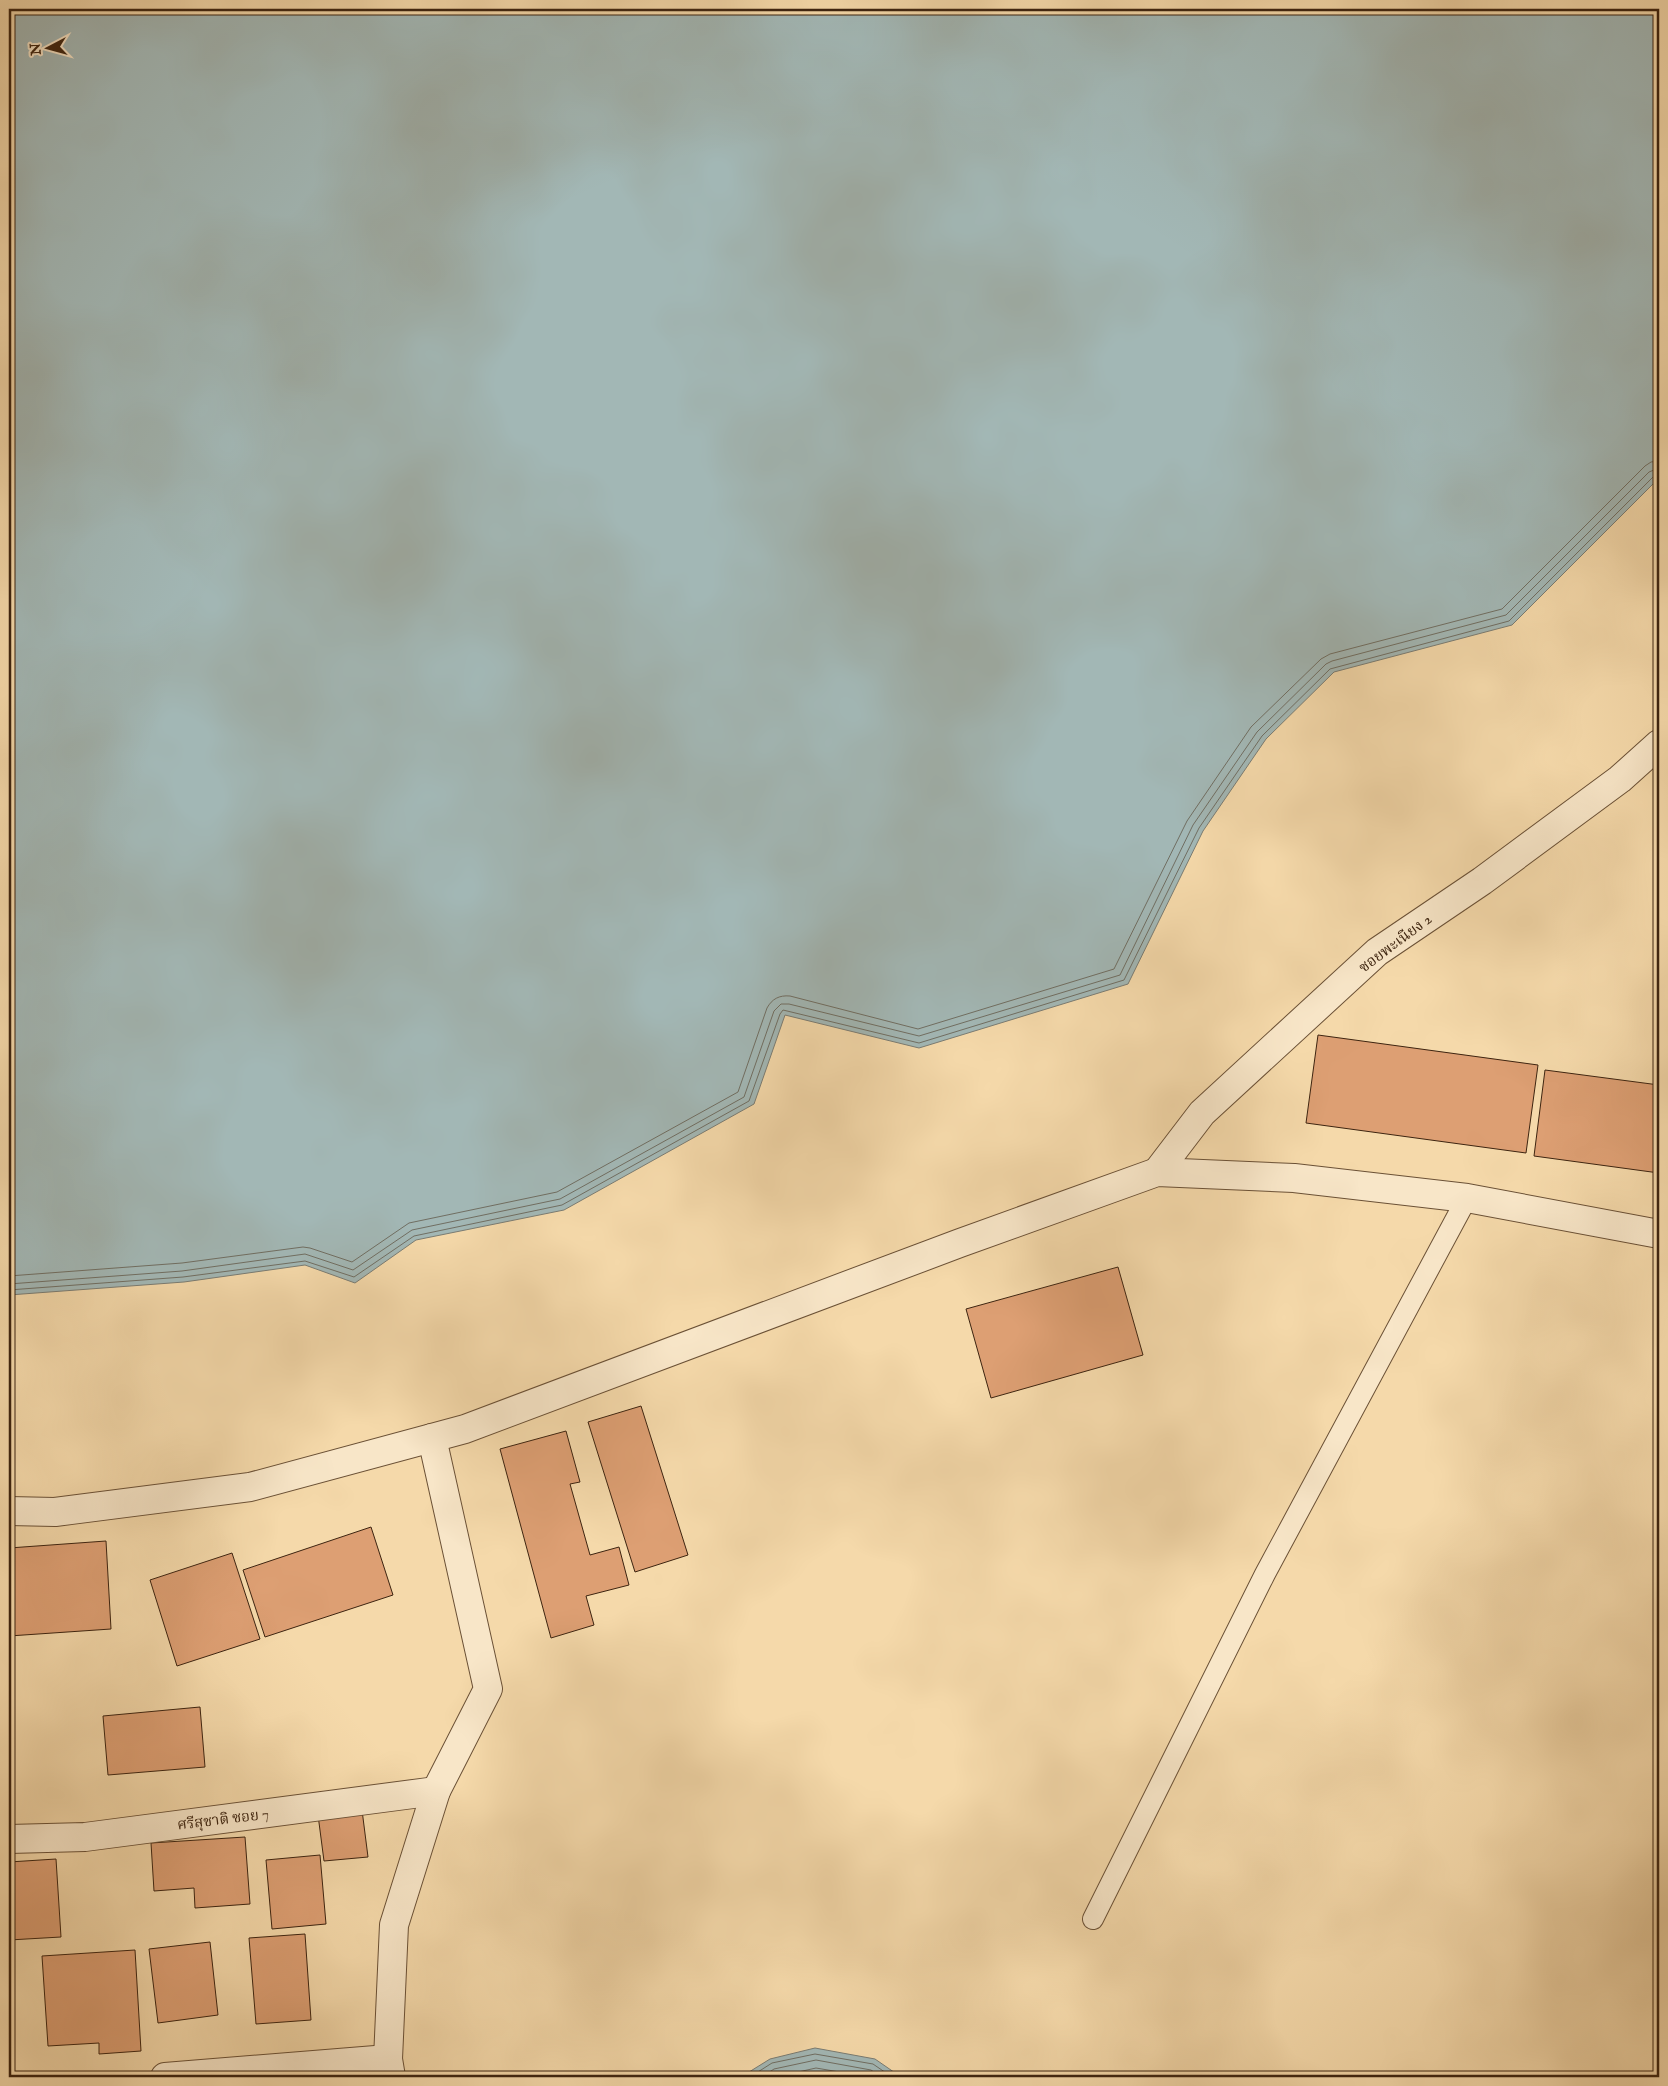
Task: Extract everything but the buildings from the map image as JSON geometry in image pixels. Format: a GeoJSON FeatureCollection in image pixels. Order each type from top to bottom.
{"type":"FeatureCollection","features":[{"type":"Feature","properties":{"kind":"street","name":"ซอยพะเนียง 2"},"geometry":{"type":"LineString","coordinates":[[1157,1172],[1202,1113],[1377,952],[1482,881],[1620,779],[1659,744]]}},
{"type":"Feature","properties":{"kind":"street"},"geometry":{"type":"LineString","coordinates":[[9,1511],[55,1512],[250,1487],[465,1429],[960,1243],[1157,1172],[1294,1178],[1467,1198],[1659,1234]]}},
{"type":"Feature","properties":{"kind":"street"},"geometry":{"type":"LineString","coordinates":[[165,2077],[389,2068],[394,1925],[436,1792],[488,1689],[432,1438]]}},
{"type":"Feature","properties":{"kind":"street","name":"ศรีสุชาติ ซอย 7"},"geometry":{"type":"LineString","coordinates":[[9,1839],[85,1837],[436,1792]]}},
{"type":"Feature","properties":{"kind":"lane"},"geometry":{"type":"LineString","coordinates":[[1093,1919],[1265,1574],[1467,1198]]}},
{"type":"Feature","properties":{"kind":"water"},"geometry":{"type":"Polygon","coordinates":[[[9,9],[1659,9],[1659,478],[1512,625],[1334,672],[1266,739],[1203,831],[1128,984],[919,1048],[785,1015],[754,1104],[564,1210],[416,1240],[355,1283],[305,1265],[184,1282],[9,1295],[9,9]]]}},
{"type":"Feature","properties":{"kind":"water"},"geometry":{"type":"Polygon","coordinates":[[[815,2048],[875,2059],[901,2077],[741,2077],[770,2059],[815,2048]]]}}]}
